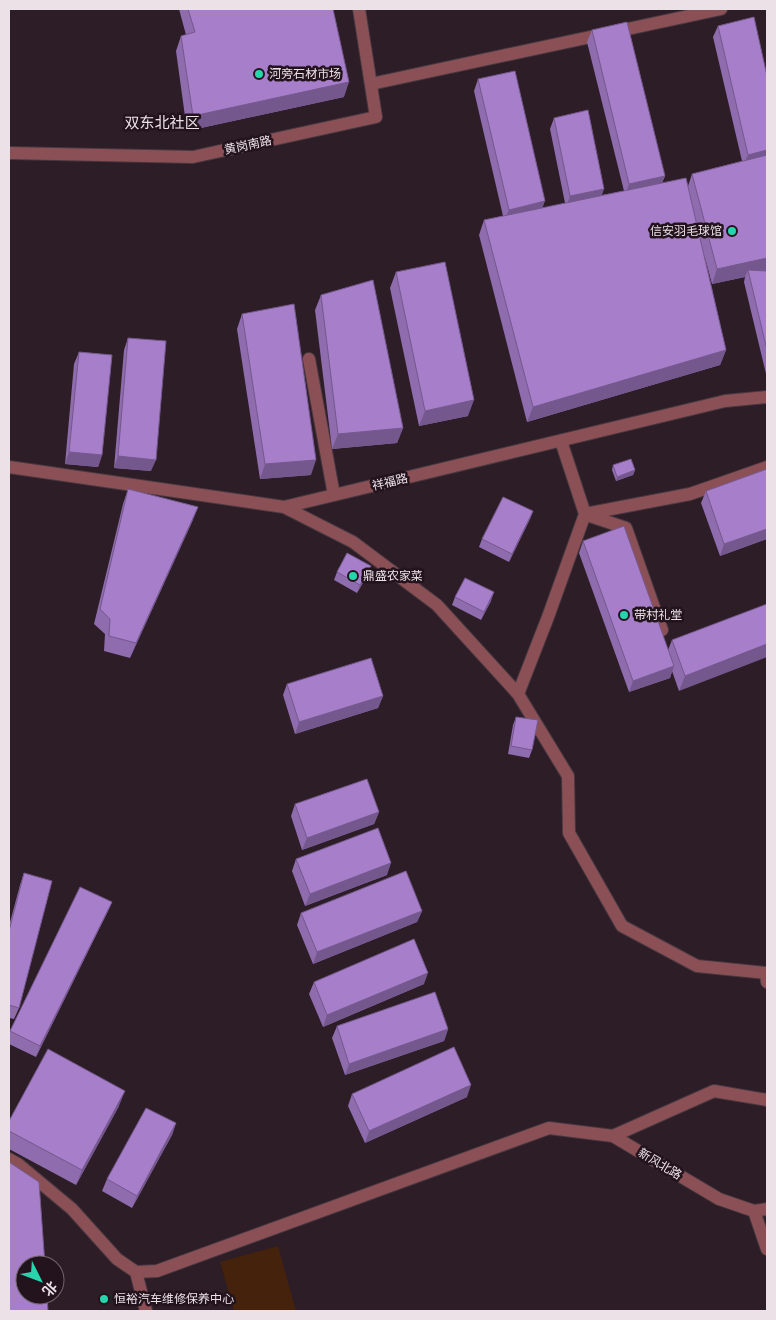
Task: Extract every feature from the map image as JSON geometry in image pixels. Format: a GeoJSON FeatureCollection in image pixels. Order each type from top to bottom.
{"type":"FeatureCollection","features":[{"type":"Feature","properties":{"kind":"street","name":"黄岗南路"},"geometry":{"type":"LineString","coordinates":[[9,153],[193,157],[376,117],[359,9]]}},
{"type":"Feature","properties":{"kind":"street"},"geometry":{"type":"LineString","coordinates":[[371,84],[720,9]]}},
{"type":"Feature","properties":{"kind":"street"},"geometry":{"type":"LineString","coordinates":[[309,359],[334,495]]}},
{"type":"Feature","properties":{"kind":"street","name":"祥福路"},"geometry":{"type":"LineString","coordinates":[[9,467],[284,507],[725,401],[767,397]]}},
{"type":"Feature","properties":{"kind":"street"},"geometry":{"type":"LineString","coordinates":[[518,694],[585,514],[561,441]]}},
{"type":"Feature","properties":{"kind":"street"},"geometry":{"type":"LineString","coordinates":[[585,514],[690,494],[767,467]]}},
{"type":"Feature","properties":{"kind":"street"},"geometry":{"type":"LineString","coordinates":[[284,507],[353,542],[437,605],[518,694],[568,776],[569,833],[622,926],[697,966],[766,973],[767,982]]}},
{"type":"Feature","properties":{"kind":"street"},"geometry":{"type":"LineString","coordinates":[[585,514],[626,528],[662,630]]}},
{"type":"Feature","properties":{"kind":"street"},"geometry":{"type":"LineString","coordinates":[[614,1136],[714,1092],[767,1100]]}},
{"type":"Feature","properties":{"kind":"street","name":"新风北路"},"geometry":{"type":"LineString","coordinates":[[136,1272],[157,1271],[550,1128],[614,1136],[719,1199],[754,1211],[767,1209]]}},
{"type":"Feature","properties":{"kind":"street"},"geometry":{"type":"LineString","coordinates":[[9,1159],[18,1164],[72,1210],[117,1259],[136,1272],[146,1311]]}},
{"type":"Feature","properties":{"kind":"street"},"geometry":{"type":"LineString","coordinates":[[754,1211],[767,1249]]}},
{"type":"Feature","properties":{"kind":"shaded area"},"geometry":{"type":"Polygon","coordinates":[[[278,1246],[296,1311],[234,1311],[220,1262],[278,1246]]]}},
{"type":"Feature","properties":{"kind":"building","name":"河旁石材市场"},"geometry":{"type":"Polygon","coordinates":[[[188,9],[333,9],[349,82],[193,116],[181,36],[195,32],[188,9]]]}},
{"type":"Feature","properties":{"kind":"building"},"geometry":{"type":"Polygon","coordinates":[[[754,17],[767,76],[767,150],[748,155],[718,26],[754,17]]]}},
{"type":"Feature","properties":{"kind":"building"},"geometry":{"type":"Polygon","coordinates":[[[627,22],[665,176],[629,184],[592,30],[627,22]]]}},
{"type":"Feature","properties":{"kind":"building"},"geometry":{"type":"Polygon","coordinates":[[[515,71],[545,201],[509,210],[478,79],[515,71]]]}},
{"type":"Feature","properties":{"kind":"building"},"geometry":{"type":"Polygon","coordinates":[[[588,110],[604,189],[570,196],[554,118],[588,110]]]}},
{"type":"Feature","properties":{"kind":"building","name":"信安羽毛球馆"},"geometry":{"type":"Polygon","coordinates":[[[767,155],[767,258],[717,269],[692,174],[767,155]]]}},
{"type":"Feature","properties":{"kind":"building"},"geometry":{"type":"Polygon","coordinates":[[[686,178],[726,350],[533,407],[484,220],[686,178]]]}},
{"type":"Feature","properties":{"kind":"building"},"geometry":{"type":"Polygon","coordinates":[[[445,262],[474,400],[425,411],[396,272],[445,262]]]}},
{"type":"Feature","properties":{"kind":"building"},"geometry":{"type":"Polygon","coordinates":[[[748,270],[767,271],[767,350],[748,270]]]}},
{"type":"Feature","properties":{"kind":"building"},"geometry":{"type":"Polygon","coordinates":[[[373,280],[403,428],[338,434],[321,295],[373,280]]]}},
{"type":"Feature","properties":{"kind":"building"},"geometry":{"type":"Polygon","coordinates":[[[294,304],[316,460],[265,464],[242,314],[294,304]]]}},
{"type":"Feature","properties":{"kind":"building"},"geometry":{"type":"Polygon","coordinates":[[[128,338],[166,341],[156,460],[118,456],[128,338]]]}},
{"type":"Feature","properties":{"kind":"building"},"geometry":{"type":"Polygon","coordinates":[[[79,352],[112,355],[102,455],[69,452],[79,352]]]}},
{"type":"Feature","properties":{"kind":"building"},"geometry":{"type":"Polygon","coordinates":[[[631,459],[635,470],[617,477],[613,465],[631,459]]]}},
{"type":"Feature","properties":{"kind":"building"},"geometry":{"type":"Polygon","coordinates":[[[767,469],[767,529],[724,544],[706,491],[767,469]]]}},
{"type":"Feature","properties":{"kind":"building"},"geometry":{"type":"Polygon","coordinates":[[[128,489],[198,507],[136,643],[109,636],[110,619],[100,609],[128,489]]]}},
{"type":"Feature","properties":{"kind":"building"},"geometry":{"type":"Polygon","coordinates":[[[503,497],[533,511],[512,554],[482,539],[503,497]]]}},
{"type":"Feature","properties":{"kind":"building","name":"带村礼堂"},"geometry":{"type":"Polygon","coordinates":[[[624,526],[674,666],[633,681],[583,541],[624,526]]]}},
{"type":"Feature","properties":{"kind":"building"},"geometry":{"type":"Polygon","coordinates":[[[347,553],[371,566],[360,585],[337,572],[347,553]]]}},
{"type":"Feature","properties":{"kind":"building"},"geometry":{"type":"Polygon","coordinates":[[[465,578],[494,592],[484,612],[455,597],[465,578]]]}},
{"type":"Feature","properties":{"kind":"building"},"geometry":{"type":"Polygon","coordinates":[[[767,604],[767,644],[685,676],[672,640],[767,604]]]}},
{"type":"Feature","properties":{"kind":"building"},"geometry":{"type":"Polygon","coordinates":[[[371,658],[383,696],[299,722],[287,684],[371,658]]]}},
{"type":"Feature","properties":{"kind":"building"},"geometry":{"type":"Polygon","coordinates":[[[516,717],[538,720],[532,750],[511,746],[516,717]]]}},
{"type":"Feature","properties":{"kind":"building"},"geometry":{"type":"Polygon","coordinates":[[[367,779],[379,812],[307,838],[295,804],[367,779]]]}},
{"type":"Feature","properties":{"kind":"building"},"geometry":{"type":"Polygon","coordinates":[[[378,828],[391,863],[310,894],[296,859],[378,828]]]}},
{"type":"Feature","properties":{"kind":"building"},"geometry":{"type":"Polygon","coordinates":[[[406,871],[422,911],[317,952],[301,913],[406,871]]]}},
{"type":"Feature","properties":{"kind":"building"},"geometry":{"type":"Polygon","coordinates":[[[24,873],[52,881],[19,1008],[9,1005],[9,931],[24,873]]]}},
{"type":"Feature","properties":{"kind":"building"},"geometry":{"type":"Polygon","coordinates":[[[80,887],[112,902],[40,1046],[10,1031],[80,887]]]}},
{"type":"Feature","properties":{"kind":"building"},"geometry":{"type":"Polygon","coordinates":[[[414,939],[428,973],[327,1015],[314,982],[414,939]]]}},
{"type":"Feature","properties":{"kind":"building"},"geometry":{"type":"Polygon","coordinates":[[[435,992],[448,1029],[349,1064],[337,1026],[435,992]]]}},
{"type":"Feature","properties":{"kind":"building"},"geometry":{"type":"Polygon","coordinates":[[[454,1047],[471,1085],[369,1131],[352,1094],[454,1047]]]}},
{"type":"Feature","properties":{"kind":"building"},"geometry":{"type":"Polygon","coordinates":[[[48,1049],[125,1091],[82,1170],[9,1131],[9,1121],[48,1049]]]}},
{"type":"Feature","properties":{"kind":"building"},"geometry":{"type":"Polygon","coordinates":[[[146,1108],[176,1123],[137,1196],[107,1179],[146,1108]]]}},
{"type":"Feature","properties":{"kind":"building"},"geometry":{"type":"Polygon","coordinates":[[[9,1162],[39,1182],[44,1255],[15,1255],[15,1305],[48,1305],[48,1311],[9,1311],[9,1162]]]}},
{"type":"Feature","properties":{"kind":"place","name":"河旁石材市场"},"geometry":{"type":"Point","coordinates":[259,74]}},
{"type":"Feature","properties":{"kind":"place","name":"信安羽毛球馆"},"geometry":{"type":"Point","coordinates":[732,231]}},
{"type":"Feature","properties":{"kind":"place","name":"鼎盛农家菜"},"geometry":{"type":"Point","coordinates":[353,576]}},
{"type":"Feature","properties":{"kind":"place","name":"带村礼堂"},"geometry":{"type":"Point","coordinates":[624,615]}},
{"type":"Feature","properties":{"kind":"place","name":"恒裕汽车维修保养中心"},"geometry":{"type":"Point","coordinates":[104,1299]}},
{"type":"Feature","properties":{"kind":"district","name":"双东北社区"},"geometry":{"type":"Point","coordinates":[162,123]}}]}
